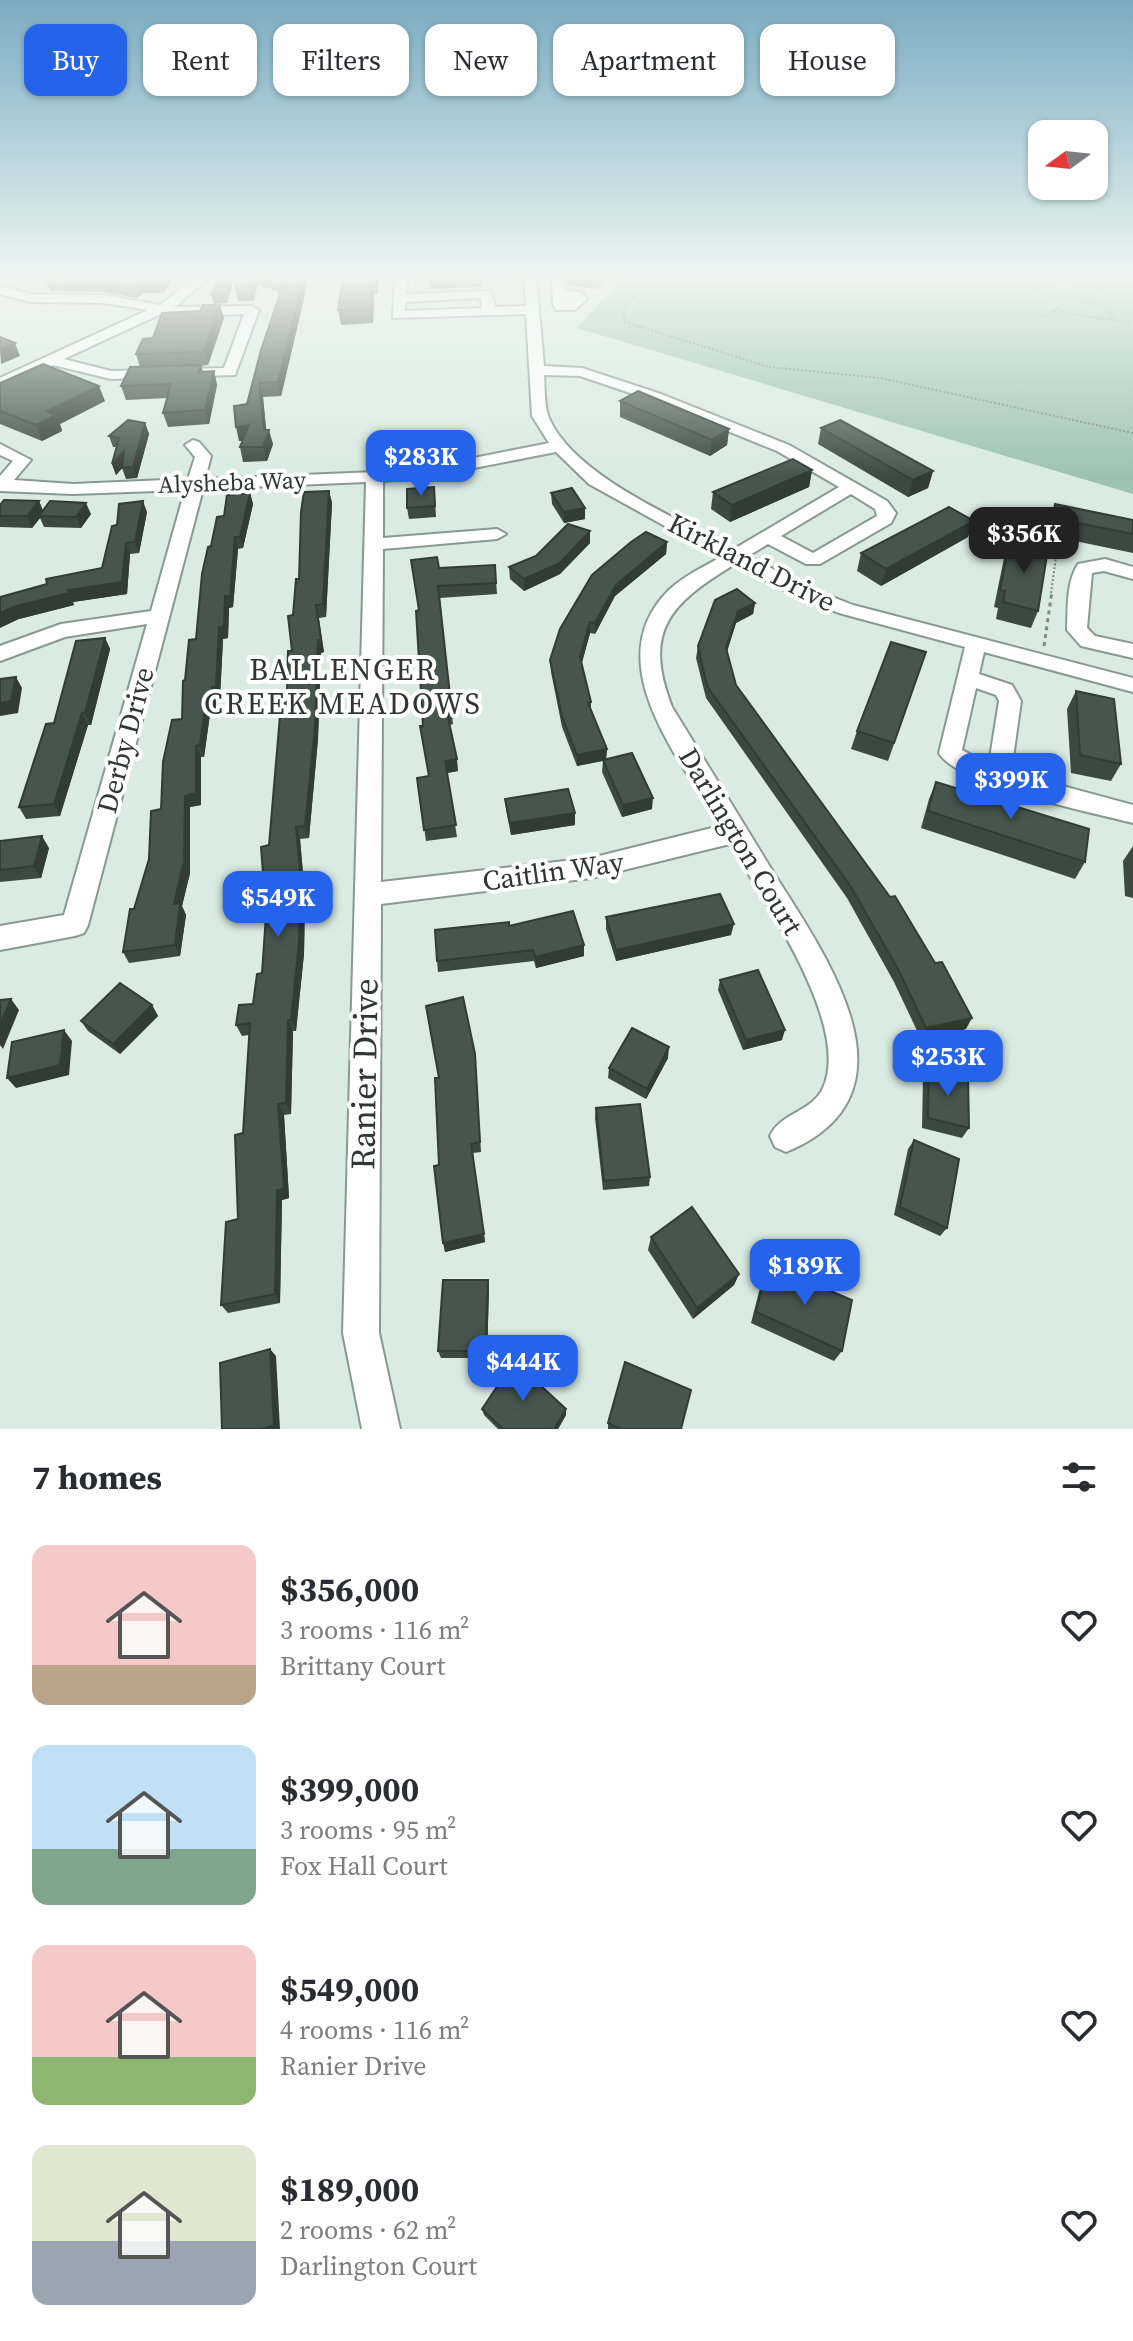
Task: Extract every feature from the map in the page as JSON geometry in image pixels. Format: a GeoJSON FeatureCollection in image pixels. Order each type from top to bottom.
{"type":"FeatureCollection","features":[{"type":"Feature","properties":{"kind":"street"},"geometry":{"type":"LineString","coordinates":[[0,384],[88,344]]}},
{"type":"Feature","properties":{"kind":"street"},"geometry":{"type":"LineString","coordinates":[[52,360],[85,371],[111,375],[230,372],[240,344]]}},
{"type":"Feature","properties":{"kind":"street","name":"Kirkland Drive"},"geometry":{"type":"LineString","coordinates":[[534,344],[540,416],[559,446],[595,480],[800,591],[846,609],[1133,685]]}},
{"type":"Feature","properties":{"kind":"street"},"geometry":{"type":"LineString","coordinates":[[535,370],[582,372],[656,397],[783,448],[881,505],[887,513],[885,519],[813,560],[769,537]]}},
{"type":"Feature","properties":{"kind":"street","name":"Derby Drive"},"geometry":{"type":"LineString","coordinates":[[0,938],[75,925],[203,456],[193,445]]}},
{"type":"Feature","properties":{"kind":"street","name":"Alysheba Way"},"geometry":{"type":"LineString","coordinates":[[1,485],[73,489],[375,477],[438,470],[559,446]]}},
{"type":"Feature","properties":{"kind":"street"},"geometry":{"type":"LineString","coordinates":[[0,449],[23,460],[1,485]]}},
{"type":"Feature","properties":{"kind":"street","name":"Ranier Drive"},"geometry":{"type":"LineString","coordinates":[[375,477],[361,1333],[381,1429]]}},
{"type":"Feature","properties":{"kind":"street","name":"Darlington Court"},"geometry":{"type":"LineString","coordinates":[[786,1136],[811,1123],[833,1102],[841,1073],[842,1040],[820,972],[661,708],[651,684],[651,639],[673,596],[733,556],[851,487]]}},
{"type":"Feature","properties":{"kind":"street"},"geometry":{"type":"LineString","coordinates":[[373,544],[497,534]]}},
{"type":"Feature","properties":{"kind":"street"},"geometry":{"type":"LineString","coordinates":[[1133,573],[1105,565],[1085,568],[1080,579],[1077,630],[1088,641],[1133,651]]}},
{"type":"Feature","properties":{"kind":"street"},"geometry":{"type":"LineString","coordinates":[[0,654],[61,631],[159,616]]}},
{"type":"Feature","properties":{"kind":"street"},"geometry":{"type":"LineString","coordinates":[[976,644],[950,753],[959,761],[999,776],[1133,814]]}},
{"type":"Feature","properties":{"kind":"street"},"geometry":{"type":"LineString","coordinates":[[968,678],[1004,690],[1010,701],[999,776]]}},
{"type":"Feature","properties":{"kind":"street","name":"Caitlin Way"},"geometry":{"type":"LineString","coordinates":[[367,895],[591,868],[737,832]]}},
{"type":"Feature","properties":{"kind":"path"},"geometry":{"type":"LineString","coordinates":[[694,344],[769,367],[880,378],[1133,433]]}},
{"type":"Feature","properties":{"kind":"path"},"geometry":{"type":"LineString","coordinates":[[1044,647],[1058,543]]}},
{"type":"Feature","properties":{"kind":"green space"},"geometry":{"type":"Polygon","coordinates":[[[630,344],[1133,344],[1133,494],[630,344]]]}},
{"type":"Feature","properties":{"kind":"building"},"geometry":{"type":"Polygon","coordinates":[[[141,344],[207,344],[204,352],[136,354],[141,344]]]}},
{"type":"Feature","properties":{"kind":"building"},"geometry":{"type":"Polygon","coordinates":[[[263,344],[287,344],[278,382],[259,383],[264,430],[269,430],[263,447],[240,447],[249,425],[236,427],[234,406],[247,404],[263,344]]]}},
{"type":"Feature","properties":{"kind":"building"},"geometry":{"type":"Polygon","coordinates":[[[43,364],[99,386],[47,411],[56,415],[36,425],[0,411],[0,383],[43,364]]]}},
{"type":"Feature","properties":{"kind":"building"},"geometry":{"type":"Polygon","coordinates":[[[201,365],[199,372],[214,371],[205,410],[163,413],[171,384],[121,386],[130,367],[201,365]]]}},
{"type":"Feature","properties":{"kind":"building"},"geometry":{"type":"Polygon","coordinates":[[[638,391],[729,429],[712,440],[620,401],[638,391]]]}},
{"type":"Feature","properties":{"kind":"building"},"geometry":{"type":"Polygon","coordinates":[[[128,420],[145,423],[133,467],[122,468],[124,451],[112,464],[119,438],[109,436],[128,420]]]}},
{"type":"Feature","properties":{"kind":"building"},"geometry":{"type":"Polygon","coordinates":[[[840,420],[933,471],[913,480],[821,428],[840,420]]]}},
{"type":"Feature","properties":{"kind":"building"},"geometry":{"type":"Polygon","coordinates":[[[793,459],[812,470],[732,505],[713,492],[793,459]]]}},
{"type":"Feature","properties":{"kind":"building"},"geometry":{"type":"Polygon","coordinates":[[[434,487],[435,506],[407,508],[407,489],[434,487]]]}},
{"type":"Feature","properties":{"kind":"building"},"geometry":{"type":"Polygon","coordinates":[[[572,488],[585,508],[564,512],[551,493],[572,488]]]}},
{"type":"Feature","properties":{"kind":"building"},"geometry":{"type":"Polygon","coordinates":[[[329,491],[323,604],[316,605],[321,640],[318,640],[315,727],[305,826],[296,827],[301,883],[299,942],[291,1020],[288,1020],[286,1103],[278,1104],[284,1189],[277,1190],[275,1294],[221,1305],[226,1222],[238,1219],[235,1135],[243,1133],[250,1023],[236,1025],[239,1005],[253,1004],[257,974],[262,973],[268,886],[264,887],[261,847],[269,845],[282,692],[287,692],[288,651],[292,651],[288,616],[293,615],[296,579],[299,579],[301,512],[304,492],[329,491]]]}},
{"type":"Feature","properties":{"kind":"building"},"geometry":{"type":"Polygon","coordinates":[[[250,493],[240,537],[235,537],[230,596],[225,596],[224,626],[219,627],[216,687],[212,687],[212,701],[206,702],[200,745],[196,746],[196,793],[185,796],[184,862],[174,904],[180,903],[175,945],[123,952],[130,909],[134,909],[149,859],[151,811],[161,809],[163,762],[172,720],[182,719],[189,640],[196,639],[202,574],[208,547],[211,546],[217,517],[224,516],[227,495],[250,493]]]}},
{"type":"Feature","properties":{"kind":"building"},"geometry":{"type":"Polygon","coordinates":[[[4,500],[39,501],[27,516],[0,516],[0,505],[4,500]]]}},
{"type":"Feature","properties":{"kind":"building"},"geometry":{"type":"Polygon","coordinates":[[[50,501],[86,503],[76,517],[39,516],[50,501]]]}},
{"type":"Feature","properties":{"kind":"building"},"geometry":{"type":"Polygon","coordinates":[[[143,501],[135,542],[126,543],[122,582],[68,590],[69,593],[0,613],[0,597],[47,584],[46,579],[102,568],[112,526],[117,525],[119,504],[143,501]]]}},
{"type":"Feature","properties":{"kind":"building"},"geometry":{"type":"Polygon","coordinates":[[[1055,504],[1133,520],[1133,534],[1053,518],[1055,504]]]}},
{"type":"Feature","properties":{"kind":"building"},"geometry":{"type":"Polygon","coordinates":[[[949,507],[974,521],[886,569],[861,553],[949,507]]]}},
{"type":"Feature","properties":{"kind":"building"},"geometry":{"type":"Polygon","coordinates":[[[568,524],[590,531],[560,563],[524,579],[509,567],[536,556],[568,524]]]}},
{"type":"Feature","properties":{"kind":"building"},"geometry":{"type":"Polygon","coordinates":[[[646,532],[667,542],[616,585],[595,623],[590,622],[580,657],[591,702],[588,703],[607,749],[577,755],[562,716],[550,660],[560,629],[592,575],[646,532]]]}},
{"type":"Feature","properties":{"kind":"building"},"geometry":{"type":"Polygon","coordinates":[[[1010,541],[1048,549],[1038,611],[1003,602],[1005,591],[1000,590],[1010,541]]]}},
{"type":"Feature","properties":{"kind":"building"},"geometry":{"type":"Polygon","coordinates":[[[437,557],[439,568],[495,565],[496,583],[438,586],[452,713],[447,713],[457,759],[445,761],[456,825],[424,830],[417,778],[429,776],[420,726],[423,726],[416,611],[419,610],[411,560],[437,557]]]}},
{"type":"Feature","properties":{"kind":"building"},"geometry":{"type":"Polygon","coordinates":[[[737,589],[755,603],[738,611],[726,648],[736,685],[890,897],[895,896],[935,963],[942,962],[972,1018],[926,1028],[899,971],[851,887],[707,686],[698,646],[715,600],[737,589]]]}},
{"type":"Feature","properties":{"kind":"building"},"geometry":{"type":"Polygon","coordinates":[[[105,638],[85,713],[82,713],[54,804],[19,807],[46,724],[54,723],[76,641],[105,638]]]}},
{"type":"Feature","properties":{"kind":"building"},"geometry":{"type":"Polygon","coordinates":[[[891,642],[926,652],[894,743],[857,731],[891,642]]]}},
{"type":"Feature","properties":{"kind":"building"},"geometry":{"type":"Polygon","coordinates":[[[16,677],[11,701],[0,703],[0,679],[16,677]]]}},
{"type":"Feature","properties":{"kind":"building"},"geometry":{"type":"Polygon","coordinates":[[[1076,691],[1114,699],[1121,764],[1080,755],[1076,691]]]}},
{"type":"Feature","properties":{"kind":"building"},"geometry":{"type":"Polygon","coordinates":[[[632,753],[653,798],[623,805],[603,760],[632,753]]]}},
{"type":"Feature","properties":{"kind":"building"},"geometry":{"type":"Polygon","coordinates":[[[936,782],[1089,829],[1085,862],[928,811],[936,782]]]}},
{"type":"Feature","properties":{"kind":"building"},"geometry":{"type":"Polygon","coordinates":[[[568,789],[575,813],[510,823],[505,799],[568,789]]]}},
{"type":"Feature","properties":{"kind":"building"},"geometry":{"type":"Polygon","coordinates":[[[42,836],[34,866],[0,870],[0,841],[42,836]]]}},
{"type":"Feature","properties":{"kind":"building"},"geometry":{"type":"Polygon","coordinates":[[[720,894],[734,924],[616,950],[606,917],[720,894]]]}},
{"type":"Feature","properties":{"kind":"building"},"geometry":{"type":"Polygon","coordinates":[[[573,911],[584,945],[535,957],[533,950],[437,961],[435,930],[509,922],[509,926],[573,911]]]}},
{"type":"Feature","properties":{"kind":"building"},"geometry":{"type":"Polygon","coordinates":[[[758,970],[785,1030],[746,1040],[720,980],[758,970]]]}},
{"type":"Feature","properties":{"kind":"building"},"geometry":{"type":"Polygon","coordinates":[[[120,983],[152,1005],[113,1044],[81,1021],[120,983]]]}},
{"type":"Feature","properties":{"kind":"building"},"geometry":{"type":"Polygon","coordinates":[[[463,997],[475,1054],[480,1142],[471,1144],[484,1234],[443,1243],[434,1166],[439,1165],[435,1078],[439,1078],[426,1006],[463,997]]]}},
{"type":"Feature","properties":{"kind":"building"},"geometry":{"type":"Polygon","coordinates":[[[11,999],[0,1025],[0,1000],[11,999]]]}},
{"type":"Feature","properties":{"kind":"building"},"geometry":{"type":"Polygon","coordinates":[[[632,1028],[669,1047],[647,1089],[609,1068],[632,1028]]]}},
{"type":"Feature","properties":{"kind":"building"},"geometry":{"type":"Polygon","coordinates":[[[64,1030],[60,1065],[7,1078],[12,1042],[64,1030]]]}},
{"type":"Feature","properties":{"kind":"building"},"geometry":{"type":"Polygon","coordinates":[[[929,1067],[968,1077],[969,1128],[928,1118],[929,1067]]]}},
{"type":"Feature","properties":{"kind":"building"},"geometry":{"type":"Polygon","coordinates":[[[640,1104],[650,1177],[604,1181],[596,1108],[640,1104]]]}},
{"type":"Feature","properties":{"kind":"building"},"geometry":{"type":"Polygon","coordinates":[[[914,1140],[959,1159],[947,1228],[900,1207],[914,1140]]]}},
{"type":"Feature","properties":{"kind":"building"},"geometry":{"type":"Polygon","coordinates":[[[692,1207],[739,1274],[697,1308],[651,1237],[692,1207]]]}},
{"type":"Feature","properties":{"kind":"building"},"geometry":{"type":"Polygon","coordinates":[[[768,1264],[852,1300],[842,1351],[756,1312],[768,1264]]]}},
{"type":"Feature","properties":{"kind":"building"},"geometry":{"type":"Polygon","coordinates":[[[443,1280],[488,1280],[485,1351],[438,1351],[443,1280]]]}},
{"type":"Feature","properties":{"kind":"building"},"geometry":{"type":"Polygon","coordinates":[[[270,1349],[274,1425],[262,1429],[222,1429],[220,1363],[270,1349]]]}},
{"type":"Feature","properties":{"kind":"building"},"geometry":{"type":"Polygon","coordinates":[[[514,1361],[566,1409],[554,1429],[503,1429],[482,1409],[514,1361]]]}},
{"type":"Feature","properties":{"kind":"building"},"geometry":{"type":"Polygon","coordinates":[[[625,1362],[691,1390],[681,1429],[621,1429],[608,1423],[625,1362]]]}},
{"type":"Feature","properties":{"kind":"district","name":"BALLENGER CREEK MEADOWS"},"geometry":{"type":"Point","coordinates":[343,686]}}]}
